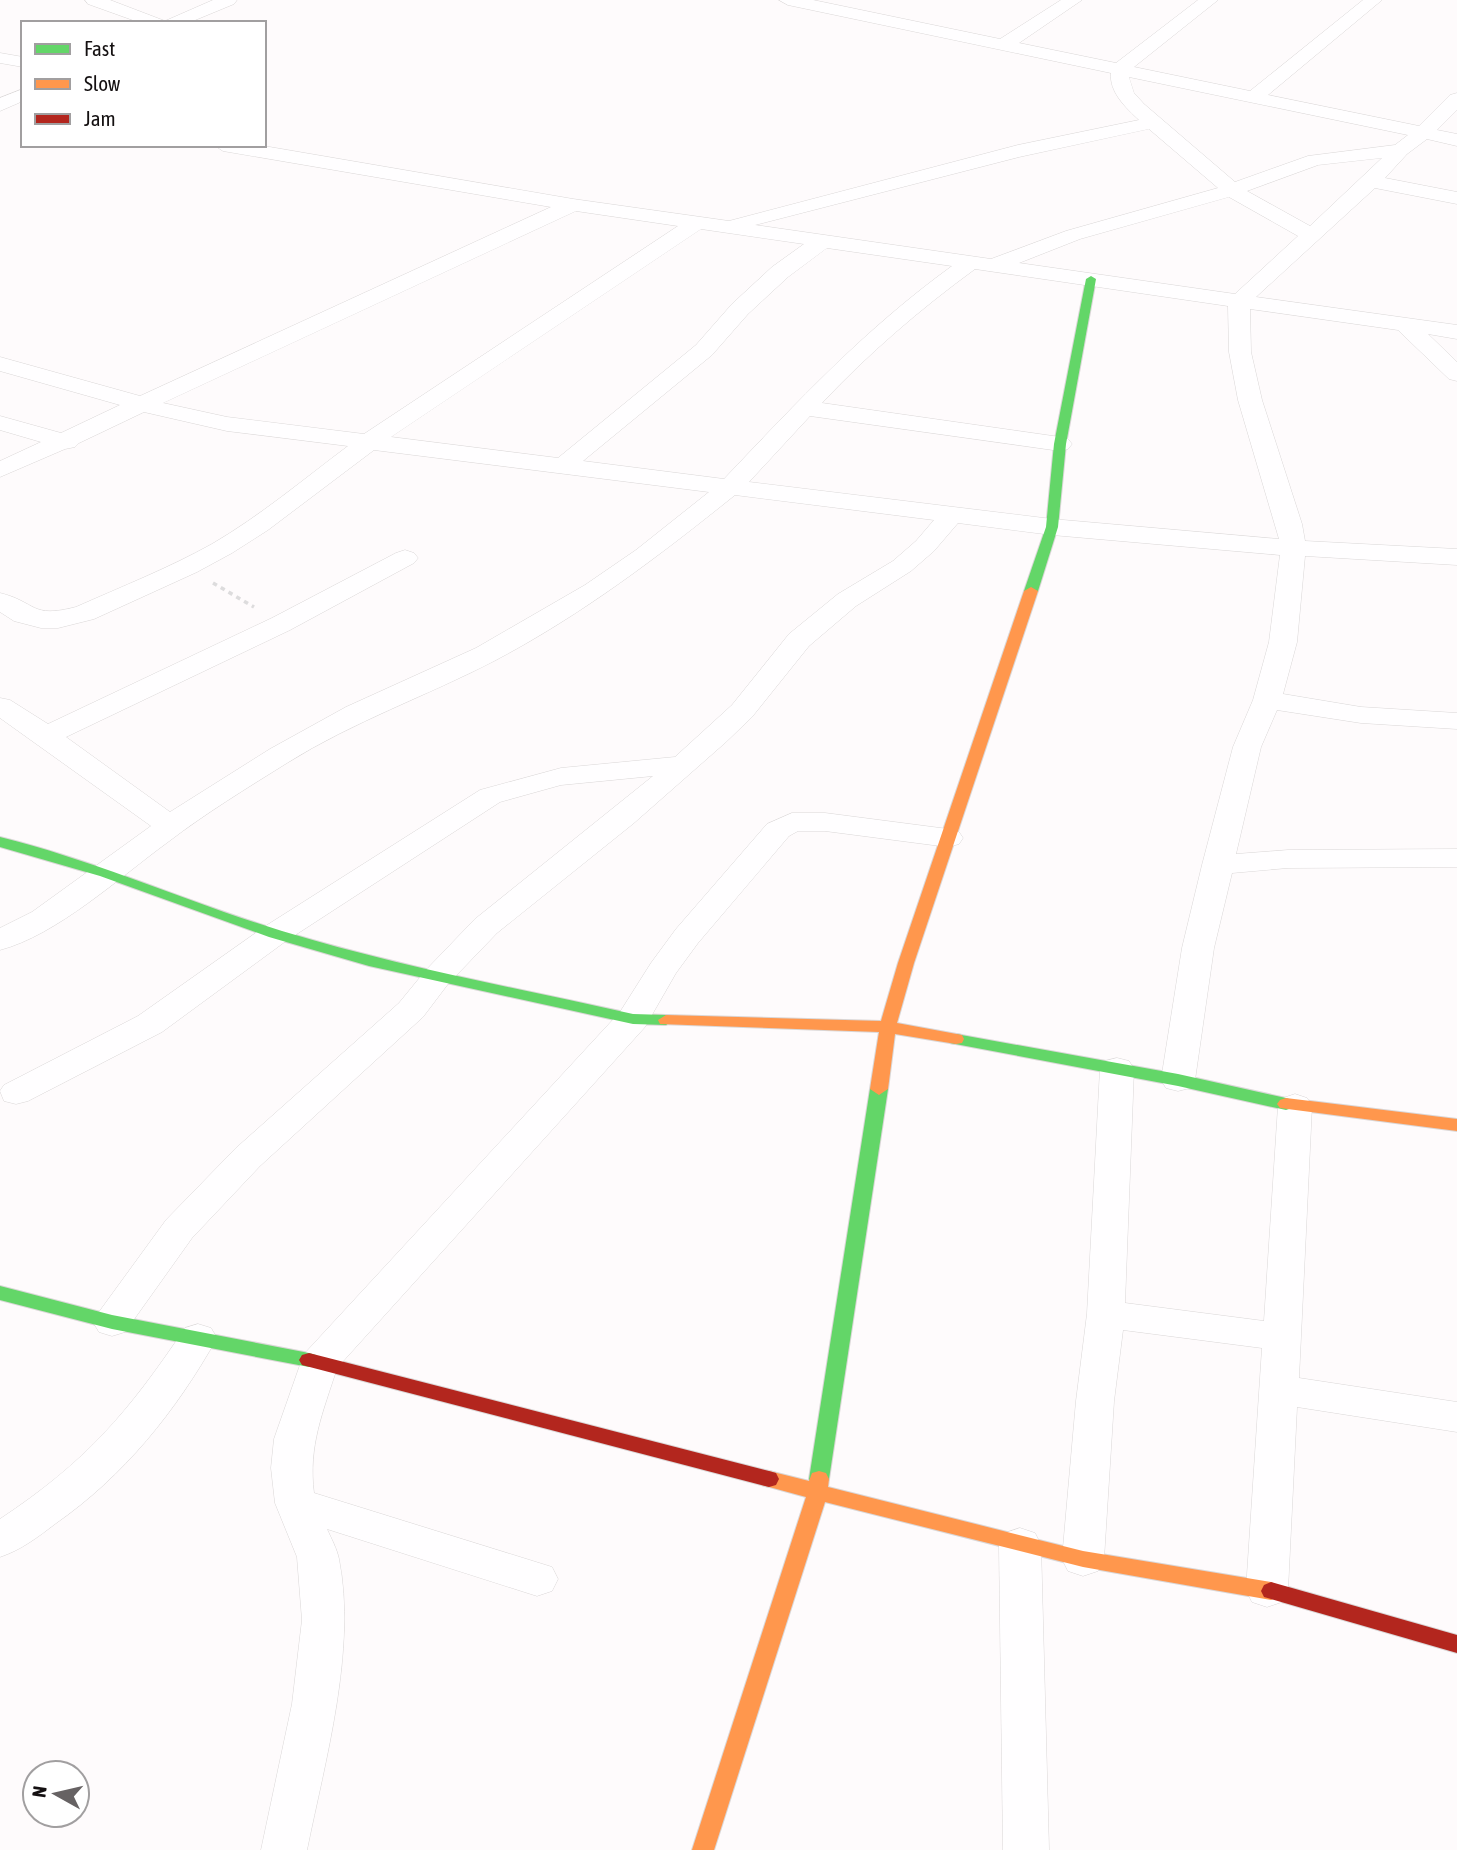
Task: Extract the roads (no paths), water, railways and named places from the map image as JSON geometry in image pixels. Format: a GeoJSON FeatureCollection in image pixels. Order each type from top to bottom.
{"type":"FeatureCollection","features":[{"type":"Feature","properties":{"kind":"street"},"geometry":{"type":"LineString","coordinates":[[94,0],[152,21]]}},
{"type":"Feature","properties":{"kind":"street"},"geometry":{"type":"LineString","coordinates":[[178,21],[228,0]]}},
{"type":"Feature","properties":{"kind":"street"},"geometry":{"type":"LineString","coordinates":[[788,0],[1457,140]]}},
{"type":"Feature","properties":{"kind":"street"},"geometry":{"type":"LineString","coordinates":[[1005,44],[1073,0]]}},
{"type":"Feature","properties":{"kind":"street"},"geometry":{"type":"LineString","coordinates":[[1209,0],[1121,69],[1119,84],[1152,122],[1209,167],[1232,190],[1311,235]]}},
{"type":"Feature","properties":{"kind":"street"},"geometry":{"type":"LineString","coordinates":[[1254,97],[1373,0]]}},
{"type":"Feature","properties":{"kind":"street"},"geometry":{"type":"LineString","coordinates":[[873,18],[889,6]]}},
{"type":"Feature","properties":{"kind":"street"},"geometry":{"type":"LineString","coordinates":[[0,58],[21,62]]}},
{"type":"Feature","properties":{"kind":"street"},"geometry":{"type":"LineString","coordinates":[[0,106],[21,95]]}},
{"type":"Feature","properties":{"kind":"street"},"geometry":{"type":"LineString","coordinates":[[1178,1080],[1198,948],[1217,865],[1247,747],[1267,700],[1283,642],[1293,548],[1289,524],[1250,400],[1240,352],[1239,301],[1457,99]]}},
{"type":"Feature","properties":{"kind":"street"},"geometry":{"type":"LineString","coordinates":[[0,106],[21,111]]}},
{"type":"Feature","properties":{"kind":"street"},"geometry":{"type":"LineString","coordinates":[[725,226],[1018,151],[1152,122]]}},
{"type":"Feature","properties":{"kind":"street"},"geometry":{"type":"LineString","coordinates":[[235,147],[573,205],[1457,332]]}},
{"type":"Feature","properties":{"kind":"street"},"geometry":{"type":"LineString","coordinates":[[0,940],[44,919],[170,826],[280,755],[356,713],[486,654],[547,619],[645,555],[731,486],[843,367],[908,308],[984,263],[1232,190],[1324,158],[1400,150]]}},
{"type":"Feature","properties":{"kind":"street"},"geometry":{"type":"LineString","coordinates":[[1371,181],[1457,198]]}},
{"type":"Feature","properties":{"kind":"street"},"geometry":{"type":"LineString","coordinates":[[0,470],[66,442],[142,404],[573,205]]}},
{"type":"Feature","properties":{"kind":"street"},"geometry":{"type":"LineString","coordinates":[[0,601],[11,619],[58,620],[85,614],[188,567],[259,525],[370,441],[698,222]]}},
{"type":"Feature","properties":{"kind":"street"},"geometry":{"type":"LineString","coordinates":[[564,465],[704,350],[750,299],[780,272],[824,240]]}},
{"type":"Feature","properties":{"kind":"street"},"geometry":{"type":"LineString","coordinates":[[703,1850],[817,1494],[888,1027],[906,963],[1052,527],[1060,444],[1091,279]]}},
{"type":"Feature","properties":{"kind":"street"},"geometry":{"type":"LineString","coordinates":[[1406,326],[1457,374]]}},
{"type":"Feature","properties":{"kind":"street"},"geometry":{"type":"LineString","coordinates":[[0,364],[205,421],[1052,527],[1293,548],[1457,557]]}},
{"type":"Feature","properties":{"kind":"street"},"geometry":{"type":"LineString","coordinates":[[804,408],[1060,444]]}},
{"type":"Feature","properties":{"kind":"street"},"geometry":{"type":"LineString","coordinates":[[0,423],[66,442]]}},
{"type":"Feature","properties":{"kind":"street"},"geometry":{"type":"LineString","coordinates":[[112,1322],[179,1229],[248,1157],[411,1010],[437,977],[486,926],[615,824],[683,765],[742,711],[799,640],[847,600],[902,566],[925,546],[951,515]]}},
{"type":"Feature","properties":{"kind":"street"},"geometry":{"type":"LineString","coordinates":[[46,736],[281,624],[405,558]]}},
{"type":"Feature","properties":{"kind":"street"},"geometry":{"type":"LineString","coordinates":[[1267,700],[1362,715],[1457,721]]}},
{"type":"Feature","properties":{"kind":"street"},"geometry":{"type":"LineString","coordinates":[[0,706],[170,826]]}},
{"type":"Feature","properties":{"kind":"street"},"geometry":{"type":"LineString","coordinates":[[16,1093],[150,1024],[275,934],[490,796],[518,784],[550,776],[683,765]]}},
{"type":"Feature","properties":{"kind":"street"},"geometry":{"type":"LineString","coordinates":[[284,1850],[314,1704],[323,1620],[318,1557],[295,1503],[291,1468],[294,1439],[320,1362],[633,1018],[662,970],[687,936],[778,830],[792,822],[825,822],[948,838]]}},
{"type":"Feature","properties":{"kind":"street"},"geometry":{"type":"LineString","coordinates":[[0,842],[105,873],[275,934],[437,977],[633,1018],[888,1027],[1178,1080],[1295,1106],[1457,1125]]}},
{"type":"Feature","properties":{"kind":"street"},"geometry":{"type":"LineString","coordinates":[[1217,865],[1288,859],[1457,858]]}},
{"type":"Feature","properties":{"kind":"street"},"geometry":{"type":"LineString","coordinates":[[1083,1559],[1095,1401],[1106,1314],[1118,1069]]}},
{"type":"Feature","properties":{"kind":"street"},"geometry":{"type":"LineString","coordinates":[[1267,1590],[1295,1106]]}},
{"type":"Feature","properties":{"kind":"street"},"geometry":{"type":"LineString","coordinates":[[0,1293],[112,1322],[320,1362],[1020,1545],[1083,1559],[1267,1590],[1457,1644]]}},
{"type":"Feature","properties":{"kind":"street"},"geometry":{"type":"LineString","coordinates":[[1106,1314],[1282,1336]]}},
{"type":"Feature","properties":{"kind":"street"},"geometry":{"type":"LineString","coordinates":[[0,1540],[33,1519],[88,1477],[118,1447],[150,1409],[198,1338]]}},
{"type":"Feature","properties":{"kind":"street"},"geometry":{"type":"LineString","coordinates":[[1277,1389],[1457,1418]]}},
{"type":"Feature","properties":{"kind":"street"},"geometry":{"type":"LineString","coordinates":[[295,1503],[537,1579]]}},
{"type":"Feature","properties":{"kind":"street"},"geometry":{"type":"LineString","coordinates":[[1020,1545],[1026,1850]]}}]}
